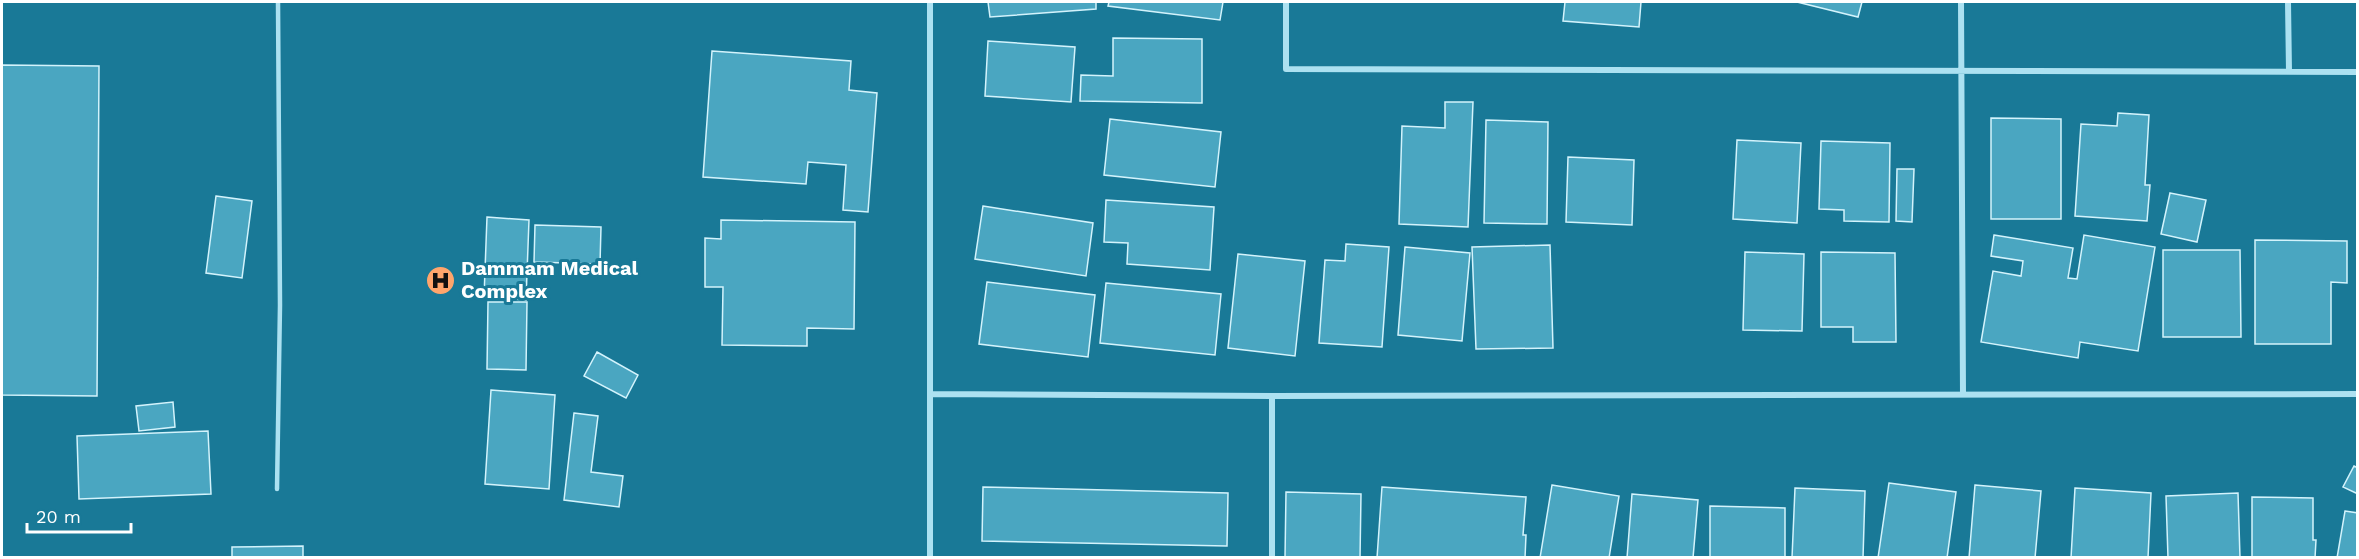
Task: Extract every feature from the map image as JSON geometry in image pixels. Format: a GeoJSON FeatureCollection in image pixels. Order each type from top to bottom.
{"type":"FeatureCollection","features":[{"type":"Feature","properties":{"kind":"street"},"geometry":{"type":"LineString","coordinates":[[930,2],[930,558]]}},
{"type":"Feature","properties":{"kind":"street"},"geometry":{"type":"LineString","coordinates":[[1286,2],[1286,69],[2358,72]]}},
{"type":"Feature","properties":{"kind":"street"},"geometry":{"type":"LineString","coordinates":[[1961,2],[1963,394]]}},
{"type":"Feature","properties":{"kind":"street"},"geometry":{"type":"LineString","coordinates":[[2288,2],[2289,72]]}},
{"type":"Feature","properties":{"kind":"street"},"geometry":{"type":"LineString","coordinates":[[930,394],[1272,396],[2358,394]]}},
{"type":"Feature","properties":{"kind":"street"},"geometry":{"type":"LineString","coordinates":[[1272,396],[1272,558]]}},
{"type":"Feature","properties":{"kind":"lane"},"geometry":{"type":"LineString","coordinates":[[277,489],[280,305],[278,2]]}},
{"type":"Feature","properties":{"kind":"building"},"geometry":{"type":"Polygon","coordinates":[[[988,2],[1096,2],[1096,9],[990,17],[988,2]]]}},
{"type":"Feature","properties":{"kind":"building"},"geometry":{"type":"Polygon","coordinates":[[[1109,2],[1223,2],[1220,20],[1108,6],[1109,2]]]}},
{"type":"Feature","properties":{"kind":"building"},"geometry":{"type":"Polygon","coordinates":[[[1565,2],[1641,2],[1639,27],[1563,21],[1565,2]]]}},
{"type":"Feature","properties":{"kind":"building"},"geometry":{"type":"Polygon","coordinates":[[[1797,2],[1862,2],[1858,17],[1797,2]]]}},
{"type":"Feature","properties":{"kind":"building"},"geometry":{"type":"Polygon","coordinates":[[[1113,38],[1202,39],[1202,103],[1080,101],[1081,75],[1113,76],[1113,38]]]}},
{"type":"Feature","properties":{"kind":"building"},"geometry":{"type":"Polygon","coordinates":[[[988,41],[1075,47],[1071,102],[985,96],[988,41]]]}},
{"type":"Feature","properties":{"kind":"building"},"geometry":{"type":"Polygon","coordinates":[[[712,51],[851,61],[849,90],[877,93],[868,212],[843,210],[846,165],[808,162],[806,184],[703,177],[712,51]]]}},
{"type":"Feature","properties":{"kind":"building"},"geometry":{"type":"Polygon","coordinates":[[[2,65],[99,66],[97,396],[2,395],[2,65]]]}},
{"type":"Feature","properties":{"kind":"building"},"geometry":{"type":"Polygon","coordinates":[[[1445,102],[1473,102],[1468,227],[1399,224],[1402,126],[1445,128],[1445,102]]]}},
{"type":"Feature","properties":{"kind":"building"},"geometry":{"type":"Polygon","coordinates":[[[2118,113],[2149,115],[2145,185],[2150,185],[2147,221],[2075,216],[2081,124],[2117,126],[2118,113]]]}},
{"type":"Feature","properties":{"kind":"building"},"geometry":{"type":"Polygon","coordinates":[[[1991,118],[2061,119],[2061,219],[1991,219],[1991,118]]]}},
{"type":"Feature","properties":{"kind":"building"},"geometry":{"type":"Polygon","coordinates":[[[1110,119],[1221,132],[1215,187],[1104,175],[1110,119]]]}},
{"type":"Feature","properties":{"kind":"building"},"geometry":{"type":"Polygon","coordinates":[[[1486,120],[1548,122],[1547,224],[1484,223],[1486,120]]]}},
{"type":"Feature","properties":{"kind":"building"},"geometry":{"type":"Polygon","coordinates":[[[1737,140],[1801,143],[1797,223],[1733,219],[1737,140]]]}},
{"type":"Feature","properties":{"kind":"building"},"geometry":{"type":"Polygon","coordinates":[[[1821,141],[1890,143],[1889,222],[1844,221],[1844,210],[1819,209],[1821,141]]]}},
{"type":"Feature","properties":{"kind":"building"},"geometry":{"type":"Polygon","coordinates":[[[1568,157],[1634,160],[1632,225],[1566,222],[1568,157]]]}},
{"type":"Feature","properties":{"kind":"building"},"geometry":{"type":"Polygon","coordinates":[[[1897,169],[1914,169],[1912,222],[1896,221],[1897,169]]]}},
{"type":"Feature","properties":{"kind":"building"},"geometry":{"type":"Polygon","coordinates":[[[2170,193],[2206,200],[2197,242],[2161,234],[2170,193]]]}},
{"type":"Feature","properties":{"kind":"building"},"geometry":{"type":"Polygon","coordinates":[[[216,196],[252,201],[242,278],[206,273],[216,196]]]}},
{"type":"Feature","properties":{"kind":"building"},"geometry":{"type":"Polygon","coordinates":[[[1106,200],[1214,207],[1210,270],[1127,264],[1128,243],[1104,242],[1106,200]]]}},
{"type":"Feature","properties":{"kind":"building"},"geometry":{"type":"Polygon","coordinates":[[[983,206],[1093,223],[1086,276],[975,259],[983,206]]]}},
{"type":"Feature","properties":{"kind":"building"},"geometry":{"type":"Polygon","coordinates":[[[487,217],[529,220],[526,300],[484,297],[487,217]]]}},
{"type":"Feature","properties":{"kind":"building"},"geometry":{"type":"Polygon","coordinates":[[[721,220],[855,222],[854,329],[807,328],[807,346],[722,345],[723,287],[705,287],[705,238],[721,239],[721,220]]]}},
{"type":"Feature","properties":{"kind":"building"},"geometry":{"type":"Polygon","coordinates":[[[535,225],[601,227],[600,264],[534,262],[535,225]]]}},
{"type":"Feature","properties":{"kind":"building"},"geometry":{"type":"Polygon","coordinates":[[[1994,235],[2073,248],[2068,278],[2077,279],[2084,235],[2155,247],[2138,351],[2080,342],[2078,358],[1981,342],[1993,271],[2021,276],[2023,261],[1991,256],[1994,235]]]}},
{"type":"Feature","properties":{"kind":"building"},"geometry":{"type":"Polygon","coordinates":[[[2255,240],[2347,241],[2347,283],[2331,282],[2331,344],[2255,344],[2255,240]]]}},
{"type":"Feature","properties":{"kind":"building"},"geometry":{"type":"Polygon","coordinates":[[[1346,244],[1389,247],[1382,347],[1319,343],[1325,260],[1345,261],[1346,244]]]}},
{"type":"Feature","properties":{"kind":"building"},"geometry":{"type":"Polygon","coordinates":[[[1550,245],[1553,348],[1476,349],[1472,247],[1550,245]]]}},
{"type":"Feature","properties":{"kind":"building"},"geometry":{"type":"Polygon","coordinates":[[[1405,247],[1470,253],[1462,341],[1398,335],[1405,247]]]}},
{"type":"Feature","properties":{"kind":"building"},"geometry":{"type":"Polygon","coordinates":[[[2163,250],[2240,250],[2241,337],[2163,337],[2163,250]]]}},
{"type":"Feature","properties":{"kind":"building"},"geometry":{"type":"Polygon","coordinates":[[[1745,252],[1804,254],[1802,331],[1743,330],[1745,252]]]}},
{"type":"Feature","properties":{"kind":"building"},"geometry":{"type":"Polygon","coordinates":[[[1821,252],[1895,253],[1896,342],[1853,342],[1853,327],[1821,327],[1821,252]]]}},
{"type":"Feature","properties":{"kind":"building"},"geometry":{"type":"Polygon","coordinates":[[[1238,254],[1305,261],[1295,356],[1228,348],[1238,254]]]}},
{"type":"Feature","properties":{"kind":"building"},"geometry":{"type":"Polygon","coordinates":[[[987,282],[1095,295],[1088,357],[979,344],[987,282]]]}},
{"type":"Feature","properties":{"kind":"building"},"geometry":{"type":"Polygon","coordinates":[[[1106,283],[1221,294],[1215,355],[1100,343],[1106,283]]]}},
{"type":"Feature","properties":{"kind":"building"},"geometry":{"type":"Polygon","coordinates":[[[488,302],[527,302],[526,370],[487,369],[488,302]]]}},
{"type":"Feature","properties":{"kind":"building"},"geometry":{"type":"Polygon","coordinates":[[[597,352],[638,375],[626,398],[584,376],[597,352]]]}},
{"type":"Feature","properties":{"kind":"building"},"geometry":{"type":"Polygon","coordinates":[[[491,390],[555,395],[549,489],[485,484],[491,390]]]}},
{"type":"Feature","properties":{"kind":"building"},"geometry":{"type":"Polygon","coordinates":[[[173,402],[175,427],[139,431],[136,406],[173,402]]]}},
{"type":"Feature","properties":{"kind":"building"},"geometry":{"type":"Polygon","coordinates":[[[574,413],[598,416],[591,472],[623,476],[619,507],[564,500],[574,413]]]}},
{"type":"Feature","properties":{"kind":"building"},"geometry":{"type":"Polygon","coordinates":[[[208,431],[211,494],[79,499],[77,436],[208,431]]]}},
{"type":"Feature","properties":{"kind":"building"},"geometry":{"type":"Polygon","coordinates":[[[2354,466],[2358,468],[2358,494],[2343,487],[2354,466]]]}},
{"type":"Feature","properties":{"kind":"building"},"geometry":{"type":"Polygon","coordinates":[[[1889,483],[1956,492],[1947,558],[1878,558],[1889,483]]]}},
{"type":"Feature","properties":{"kind":"building"},"geometry":{"type":"Polygon","coordinates":[[[1552,485],[1619,496],[1609,558],[1540,558],[1552,485]]]}},
{"type":"Feature","properties":{"kind":"building"},"geometry":{"type":"Polygon","coordinates":[[[1975,485],[2041,491],[2035,558],[1969,558],[1975,485]]]}},
{"type":"Feature","properties":{"kind":"building"},"geometry":{"type":"Polygon","coordinates":[[[983,487],[1228,493],[1227,546],[982,541],[983,487]]]}},
{"type":"Feature","properties":{"kind":"building"},"geometry":{"type":"Polygon","coordinates":[[[1382,487],[1526,497],[1523,535],[1526,535],[1525,558],[1377,558],[1382,487]]]}},
{"type":"Feature","properties":{"kind":"building"},"geometry":{"type":"Polygon","coordinates":[[[1795,488],[1865,491],[1863,558],[1792,558],[1795,488]]]}},
{"type":"Feature","properties":{"kind":"building"},"geometry":{"type":"Polygon","coordinates":[[[2075,488],[2151,493],[2148,558],[2071,558],[2075,488]]]}},
{"type":"Feature","properties":{"kind":"building"},"geometry":{"type":"Polygon","coordinates":[[[1286,492],[1361,494],[1360,558],[1285,558],[1286,492]]]}},
{"type":"Feature","properties":{"kind":"building"},"geometry":{"type":"Polygon","coordinates":[[[2238,493],[2240,558],[2168,558],[2166,496],[2238,493]]]}},
{"type":"Feature","properties":{"kind":"building"},"geometry":{"type":"Polygon","coordinates":[[[1632,494],[1698,500],[1693,558],[1627,558],[1632,494]]]}},
{"type":"Feature","properties":{"kind":"building"},"geometry":{"type":"Polygon","coordinates":[[[2252,497],[2313,498],[2315,558],[2252,558],[2252,497]]]}},
{"type":"Feature","properties":{"kind":"building"},"geometry":{"type":"Polygon","coordinates":[[[1710,506],[1785,508],[1785,558],[1710,558],[1710,506]]]}},
{"type":"Feature","properties":{"kind":"building"},"geometry":{"type":"Polygon","coordinates":[[[2345,511],[2358,513],[2358,558],[2337,558],[2345,511]]]}},
{"type":"Feature","properties":{"kind":"building"},"geometry":{"type":"Polygon","coordinates":[[[303,546],[303,558],[232,558],[232,547],[303,546]]]}},
{"type":"Feature","properties":{"kind":"place","name":"Dammam Medical Complex"},"geometry":{"type":"Point","coordinates":[440,280]}}]}
